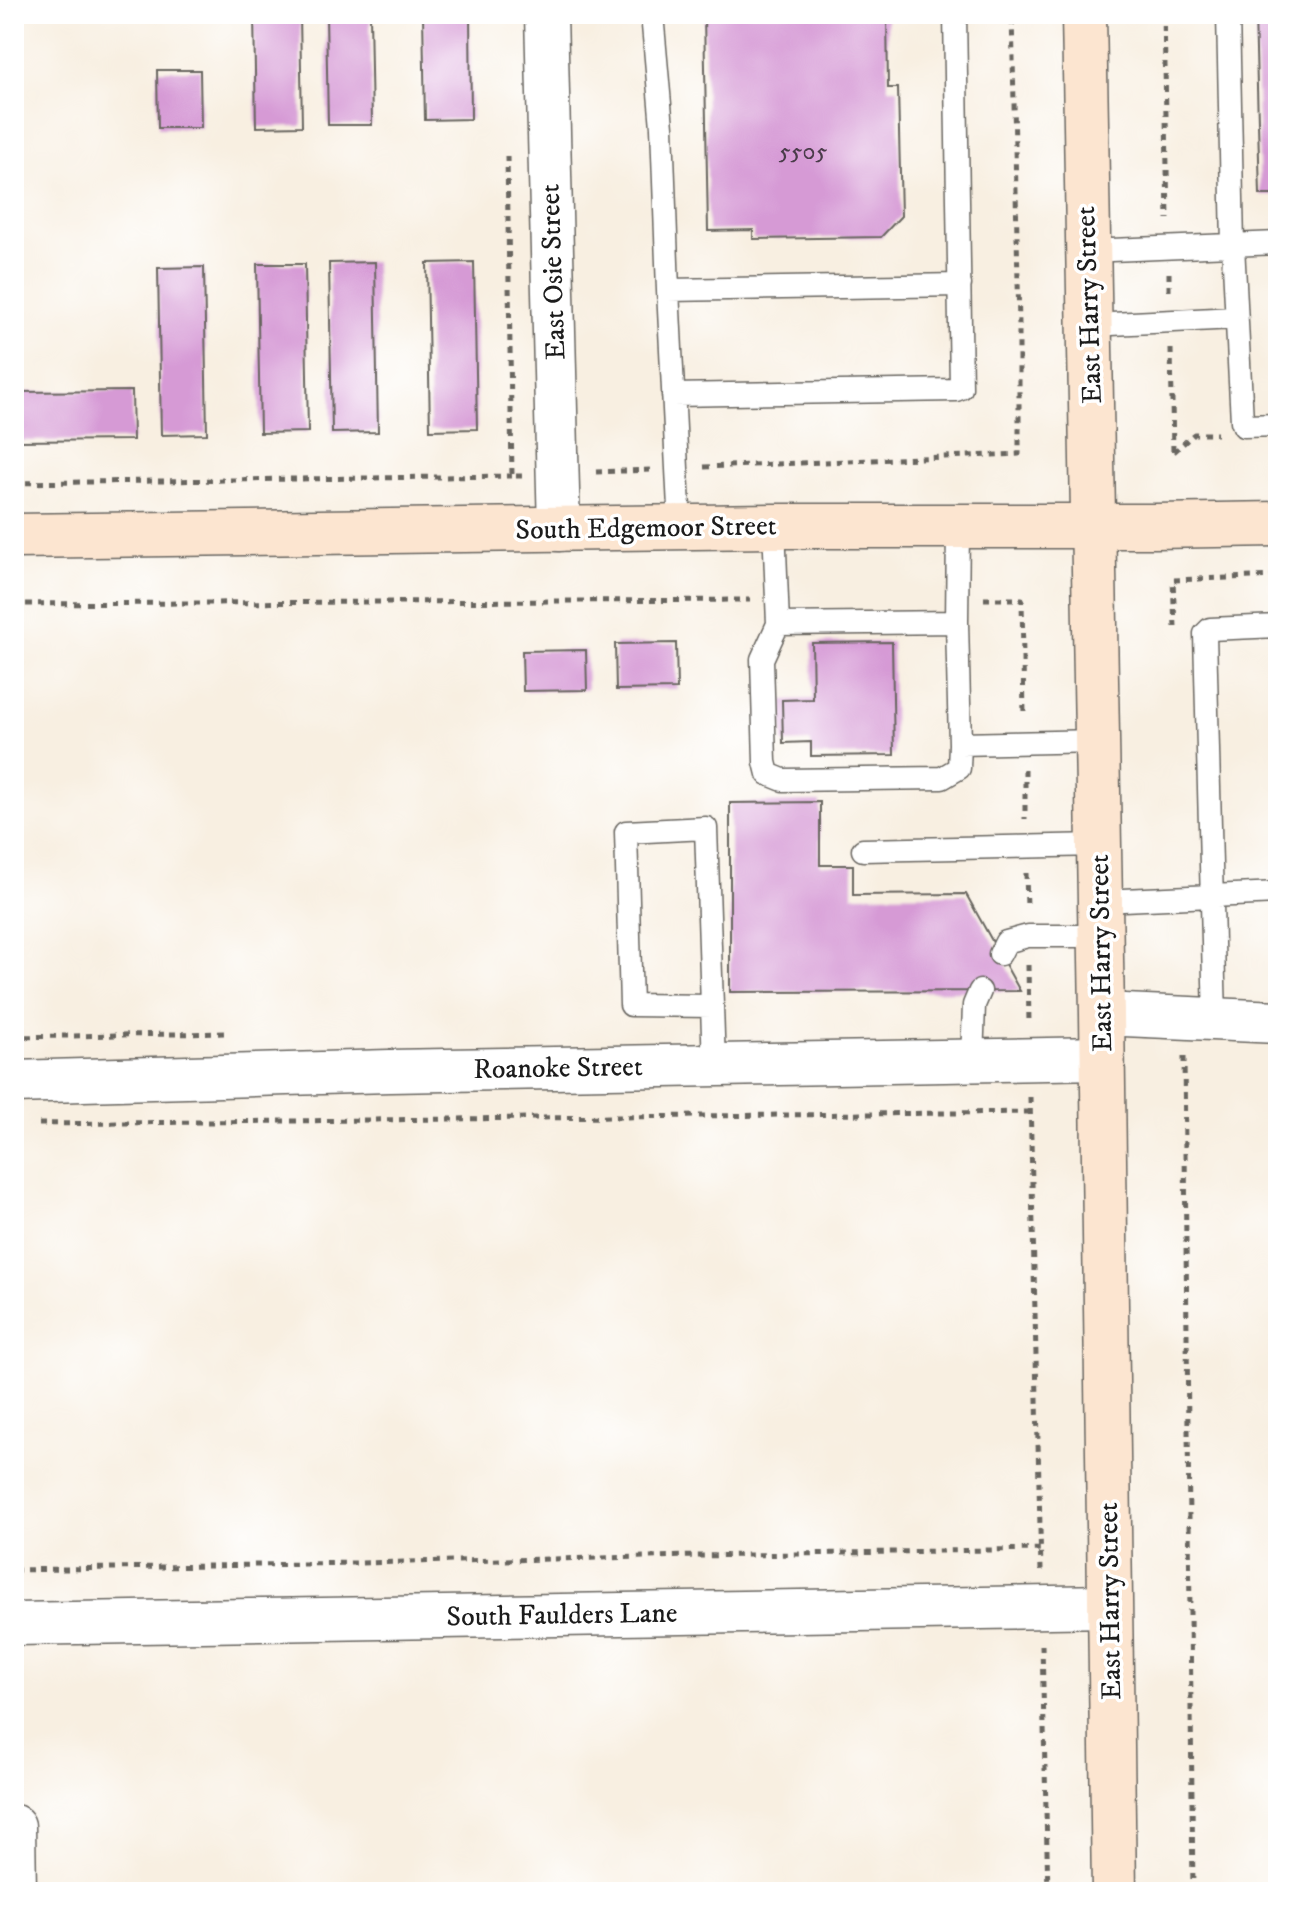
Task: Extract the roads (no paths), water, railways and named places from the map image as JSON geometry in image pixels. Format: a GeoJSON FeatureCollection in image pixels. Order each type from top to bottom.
{"type":"FeatureCollection","features":[{"type":"Feature","properties":{"kind":"main road","name":"East Harry Street"},"geometry":{"type":"LineString","coordinates":[[1084,14],[1095,525],[1114,1892]]}},
{"type":"Feature","properties":{"kind":"main road","name":"South Edgemoor Street"},"geometry":{"type":"LineString","coordinates":[[14,536],[774,526],[1278,524]]}},
{"type":"Feature","properties":{"kind":"street","name":"East Osie Street"},"geometry":{"type":"LineString","coordinates":[[546,14],[559,530]]}},
{"type":"Feature","properties":{"kind":"street"},"geometry":{"type":"LineString","coordinates":[[1102,1014],[1278,1022]]}},
{"type":"Feature","properties":{"kind":"street","name":"Roanoke Street"},"geometry":{"type":"LineString","coordinates":[[14,1082],[1103,1058]]}},
{"type":"Feature","properties":{"kind":"street","name":"South Faulders Lane"},"geometry":{"type":"LineString","coordinates":[[14,1624],[1110,1606]]}},
{"type":"Feature","properties":{"kind":"street"},"geometry":{"type":"LineString","coordinates":[[14,1826],[15,1892]]}},
{"type":"Feature","properties":{"kind":"lane"},"geometry":{"type":"LineString","coordinates":[[652,14],[662,127],[680,528]]}},
{"type":"Feature","properties":{"kind":"lane"},"geometry":{"type":"LineString","coordinates":[[673,395],[956,390],[963,383],[955,14]]}},
{"type":"Feature","properties":{"kind":"lane"},"geometry":{"type":"LineString","coordinates":[[1228,14],[1233,245],[1242,421],[1244,426],[1278,425]]}},
{"type":"Feature","properties":{"kind":"lane"},"geometry":{"type":"LineString","coordinates":[[1087,251],[1278,243]]}},
{"type":"Feature","properties":{"kind":"lane"},"geometry":{"type":"LineString","coordinates":[[668,290],[960,285]]}},
{"type":"Feature","properties":{"kind":"lane"},"geometry":{"type":"LineString","coordinates":[[1090,325],[1236,318]]}},
{"type":"Feature","properties":{"kind":"lane"},"geometry":{"type":"LineString","coordinates":[[774,526],[778,624],[762,659],[765,762],[768,774],[783,780],[942,778],[959,768],[958,526]]}},
{"type":"Feature","properties":{"kind":"lane"},"geometry":{"type":"LineString","coordinates":[[778,624],[957,610]]}},
{"type":"Feature","properties":{"kind":"lane"},"geometry":{"type":"LineString","coordinates":[[1200,1018],[1212,896],[1205,634],[1210,629],[1278,626]]}},
{"type":"Feature","properties":{"kind":"lane"},"geometry":{"type":"LineString","coordinates":[[960,744],[1098,741]]}},
{"type":"Feature","properties":{"kind":"lane"},"geometry":{"type":"LineString","coordinates":[[712,1006],[631,1005],[626,832],[706,828],[714,1065]]}},
{"type":"Feature","properties":{"kind":"lane"},"geometry":{"type":"LineString","coordinates":[[863,850],[1100,845]]}},
{"type":"Feature","properties":{"kind":"lane"},"geometry":{"type":"LineString","coordinates":[[1000,954],[1006,942],[1101,918],[1212,896],[1278,893]]}},
{"type":"Feature","properties":{"kind":"lane"},"geometry":{"type":"LineString","coordinates":[[972,1061],[974,1005],[980,991]]}}]}
